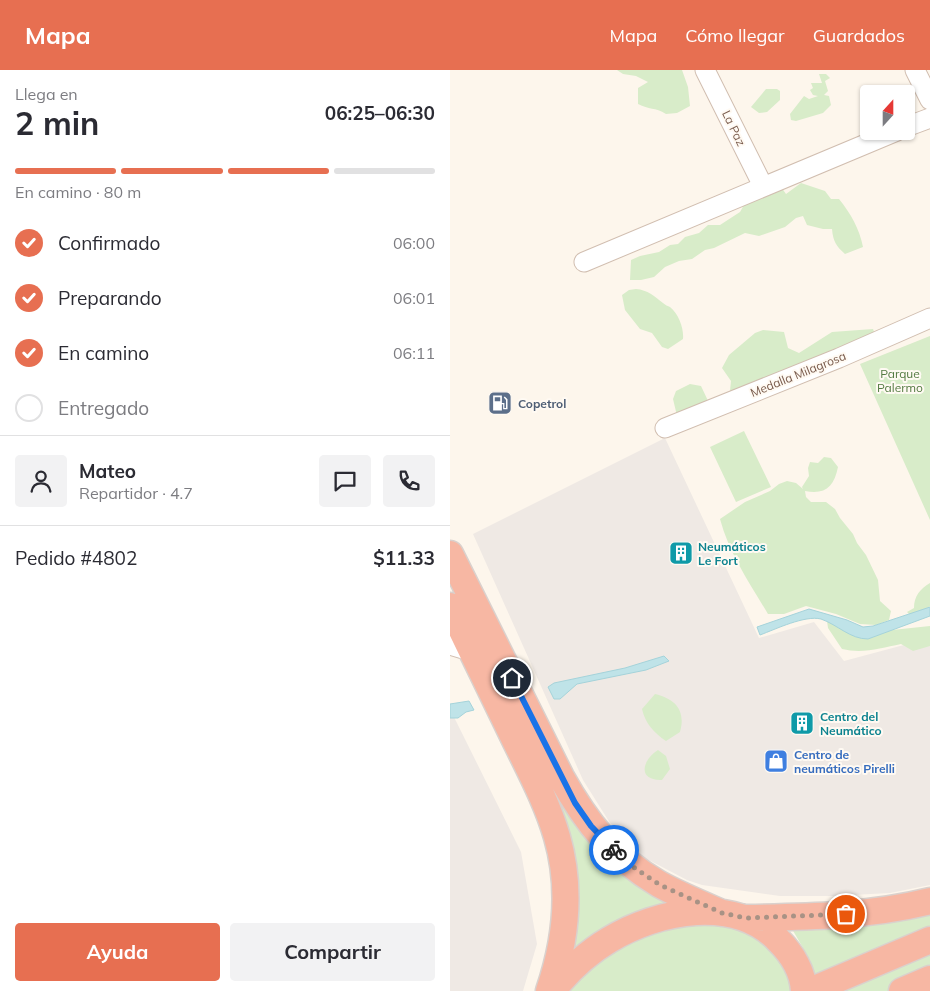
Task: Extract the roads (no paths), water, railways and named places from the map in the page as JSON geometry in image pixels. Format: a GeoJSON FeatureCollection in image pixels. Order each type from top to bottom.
{"type":"FeatureCollection","features":[{"type":"Feature","properties":{"kind":"highway"},"geometry":{"type":"LineString","coordinates":[[450,554],[561,777],[575,803],[591,826],[611,848],[636,869],[660,885],[734,915],[772,933],[788,950],[798,969],[804,991]]}},
{"type":"Feature","properties":{"kind":"highway"},"geometry":{"type":"LineString","coordinates":[[450,606],[461,649],[536,785],[557,838],[566,889],[566,915],[562,947],[551,991]]}},
{"type":"Feature","properties":{"kind":"highway"},"geometry":{"type":"LineString","coordinates":[[551,991],[584,958],[610,940],[660,918],[687,913],[812,917],[864,913],[930,901]]}},
{"type":"Feature","properties":{"kind":"highway"},"geometry":{"type":"LineString","coordinates":[[810,991],[930,940]]}},
{"type":"Feature","properties":{"kind":"highway"},"geometry":{"type":"LineString","coordinates":[[902,991],[930,980]]}},
{"type":"Feature","properties":{"kind":"street","name":"La Paz"},"geometry":{"type":"LineString","coordinates":[[705,70],[763,186]]}},
{"type":"Feature","properties":{"kind":"street"},"geometry":{"type":"LineString","coordinates":[[915,70],[930,100]]}},
{"type":"Feature","properties":{"kind":"street"},"geometry":{"type":"LineString","coordinates":[[915,124],[930,118]]}},
{"type":"Feature","properties":{"kind":"street"},"geometry":{"type":"LineString","coordinates":[[584,262],[874,140]]}},
{"type":"Feature","properties":{"kind":"street","name":"Medalla Milagrosa"},"geometry":{"type":"LineString","coordinates":[[665,428],[839,358],[930,318]]}},
{"type":"Feature","properties":{"kind":"water"},"geometry":{"type":"Polygon","coordinates":[[[930,607],[930,616],[868,639],[855,637],[821,619],[814,618],[782,626],[760,635],[757,627],[809,609],[847,620],[863,627],[873,626],[930,607]]]}},
{"type":"Feature","properties":{"kind":"water"},"geometry":{"type":"Polygon","coordinates":[[[664,656],[669,661],[646,670],[577,684],[560,699],[554,699],[548,687],[554,683],[625,668],[664,656]]]}},
{"type":"Feature","properties":{"kind":"water"},"geometry":{"type":"Polygon","coordinates":[[[469,701],[474,710],[466,712],[458,718],[450,718],[450,704],[469,701]]]}},
{"type":"Feature","properties":{"kind":"place","name":"Copetrol"},"geometry":{"type":"Point","coordinates":[500,403]}},
{"type":"Feature","properties":{"kind":"place","name":"Neumáticos Le Fort"},"geometry":{"type":"Point","coordinates":[681,553]}},
{"type":"Feature","properties":{"kind":"place","name":"Centro del Neumático"},"geometry":{"type":"Point","coordinates":[802,723]}},
{"type":"Feature","properties":{"kind":"place","name":"Centro de neumáticos Pirelli"},"geometry":{"type":"Point","coordinates":[776,761]}},
{"type":"Feature","properties":{"kind":"park label","name":"Parque Palermo"},"geometry":{"type":"Point","coordinates":[900,380]}}]}
